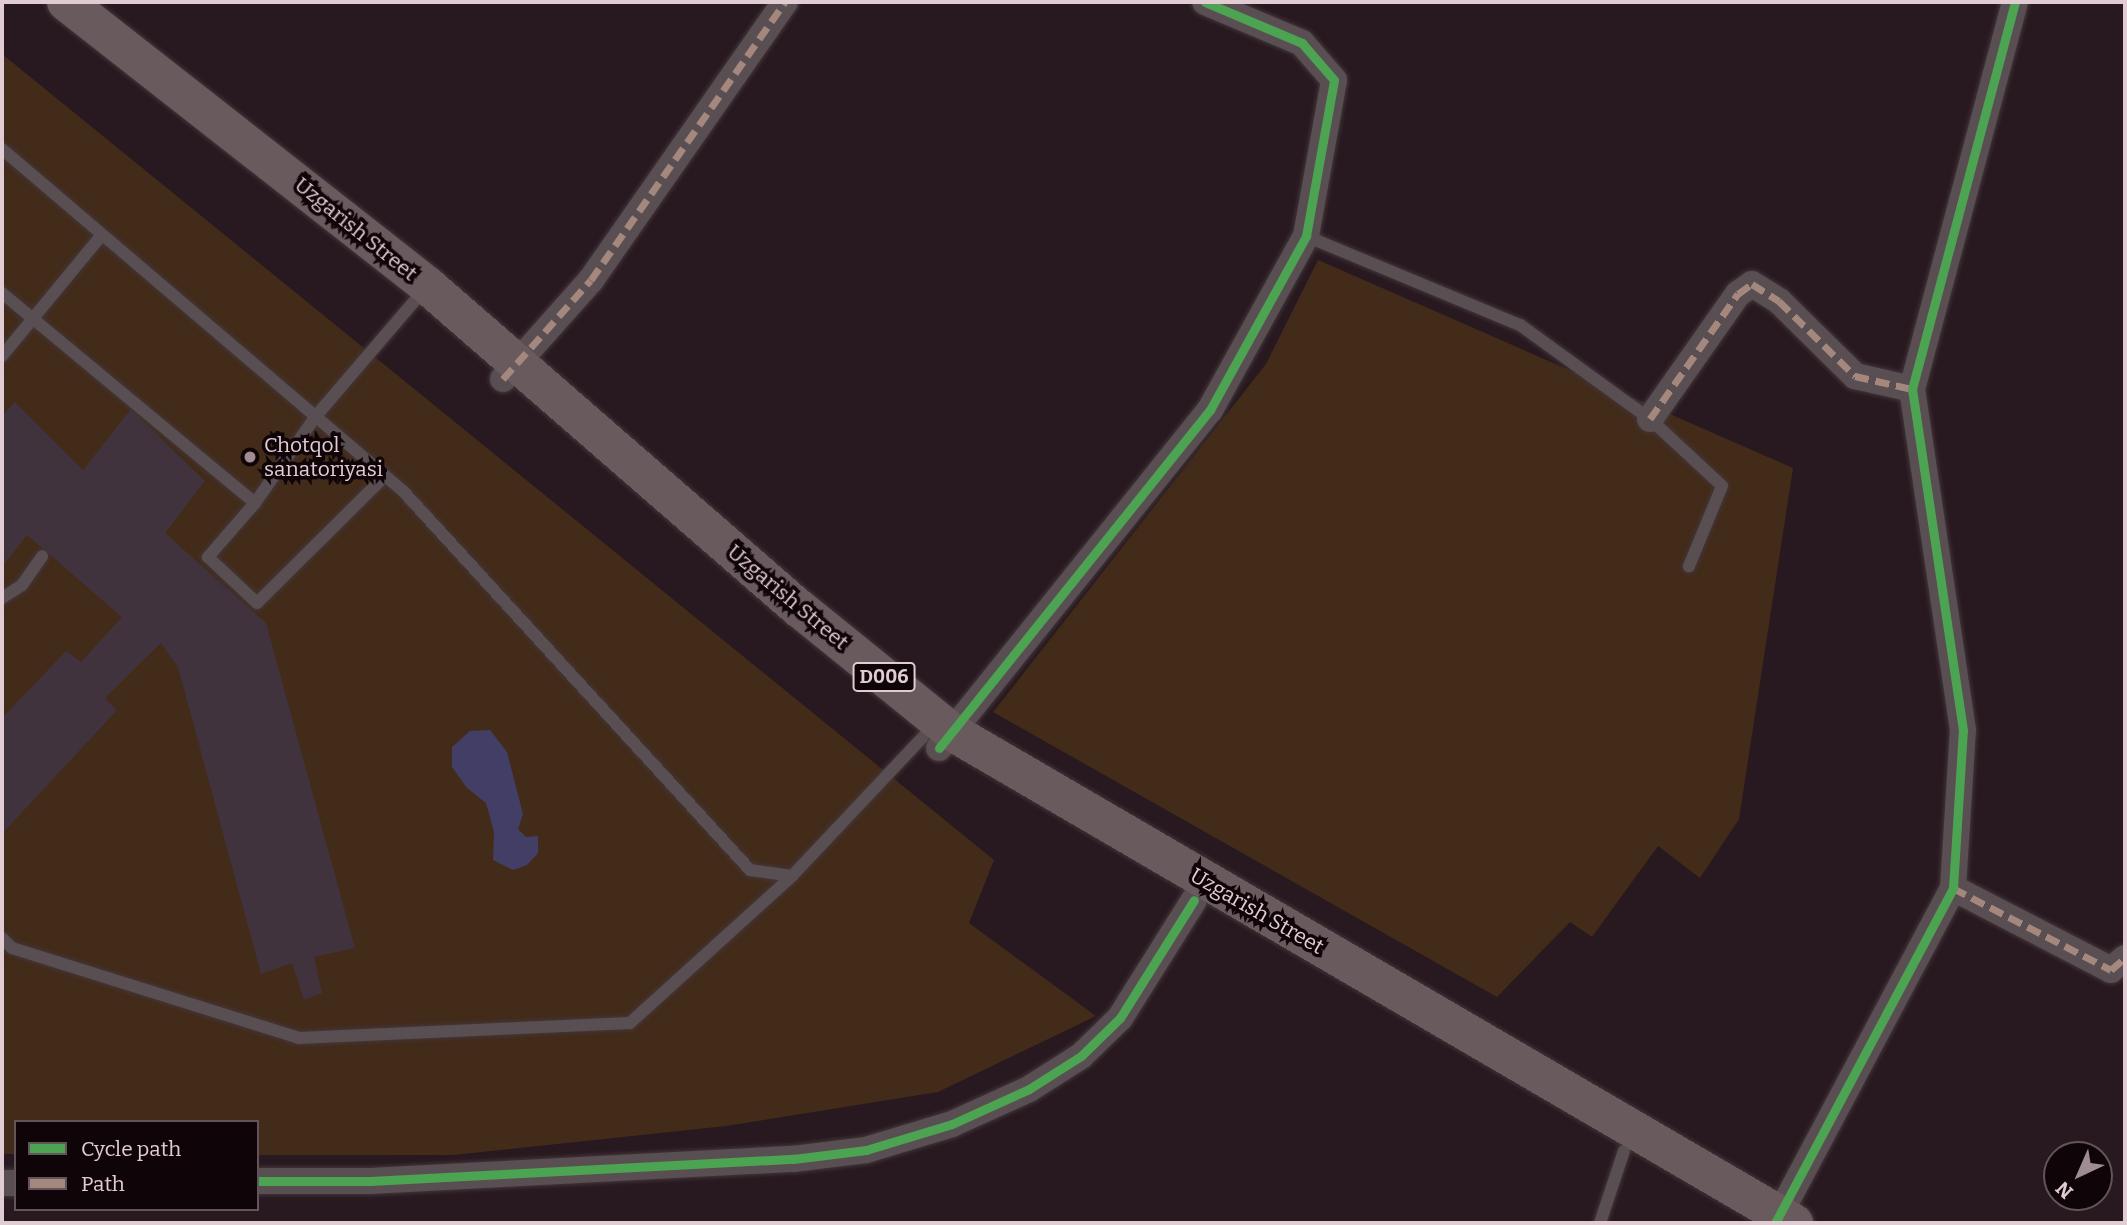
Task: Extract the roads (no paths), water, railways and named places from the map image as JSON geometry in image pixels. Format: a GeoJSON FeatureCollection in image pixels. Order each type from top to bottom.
{"type":"FeatureCollection","features":[{"type":"Feature","properties":{"kind":"main road","name":"Uzgarish Street"},"geometry":{"type":"LineString","coordinates":[[35,2],[420,294]]}},
{"type":"Feature","properties":{"kind":"main road","name":"Uzgarish Street"},"geometry":{"type":"LineString","coordinates":[[66,2],[510,371],[798,636],[938,739],[1194,900],[1624,1151],[1777,1221]]}},
{"type":"Feature","properties":{"kind":"main road","name":"Uzgarish Street"},"geometry":{"type":"LineString","coordinates":[[938,739],[1777,1221]]}},
{"type":"Feature","properties":{"kind":"street"},"geometry":{"type":"LineString","coordinates":[[510,371],[591,280],[785,2]]}},
{"type":"Feature","properties":{"kind":"street"},"geometry":{"type":"LineString","coordinates":[[938,739],[1210,410],[1306,236],[1335,80],[1302,43],[1205,2]]}},
{"type":"Feature","properties":{"kind":"street"},"geometry":{"type":"LineString","coordinates":[[1777,1221],[1953,888],[1963,730],[1912,389],[2015,2]]}},
{"type":"Feature","properties":{"kind":"street"},"geometry":{"type":"LineString","coordinates":[[1650,419],[1738,294],[1752,284],[1779,300],[1855,376],[1912,389]]}},
{"type":"Feature","properties":{"kind":"street"},"geometry":{"type":"LineString","coordinates":[[1953,888],[2111,970],[2125,958]]}},
{"type":"Feature","properties":{"kind":"street"},"geometry":{"type":"LineString","coordinates":[[259,1181],[370,1181],[793,1159],[866,1150],[903,1139],[952,1124],[1029,1089],[1081,1056],[1120,1018],[1194,900]]}},
{"type":"Feature","properties":{"kind":"lane"},"geometry":{"type":"LineString","coordinates":[[2,149],[385,475],[750,870],[792,876]]}},
{"type":"Feature","properties":{"kind":"lane"},"geometry":{"type":"LineString","coordinates":[[2,356],[101,236]]}},
{"type":"Feature","properties":{"kind":"lane"},"geometry":{"type":"LineString","coordinates":[[1306,236],[1520,325],[1650,419],[1722,486],[1689,566]]}},
{"type":"Feature","properties":{"kind":"lane"},"geometry":{"type":"LineString","coordinates":[[2,293],[255,503]]}},
{"type":"Feature","properties":{"kind":"lane"},"geometry":{"type":"LineString","coordinates":[[385,475],[257,603],[208,557],[255,503],[316,416],[420,294]]}},
{"type":"Feature","properties":{"kind":"lane"},"geometry":{"type":"LineString","coordinates":[[2,598],[22,585],[42,556]]}},
{"type":"Feature","properties":{"kind":"lane"},"geometry":{"type":"LineString","coordinates":[[2,938],[12,948],[299,1038],[630,1023],[938,739]]}},
{"type":"Feature","properties":{"kind":"lane"},"geometry":{"type":"LineString","coordinates":[[1600,1223],[1624,1151]]}},
{"type":"Feature","properties":{"kind":"place","name":"Chotqol sanatoriyasi"},"geometry":{"type":"Point","coordinates":[250,457]}}]}
